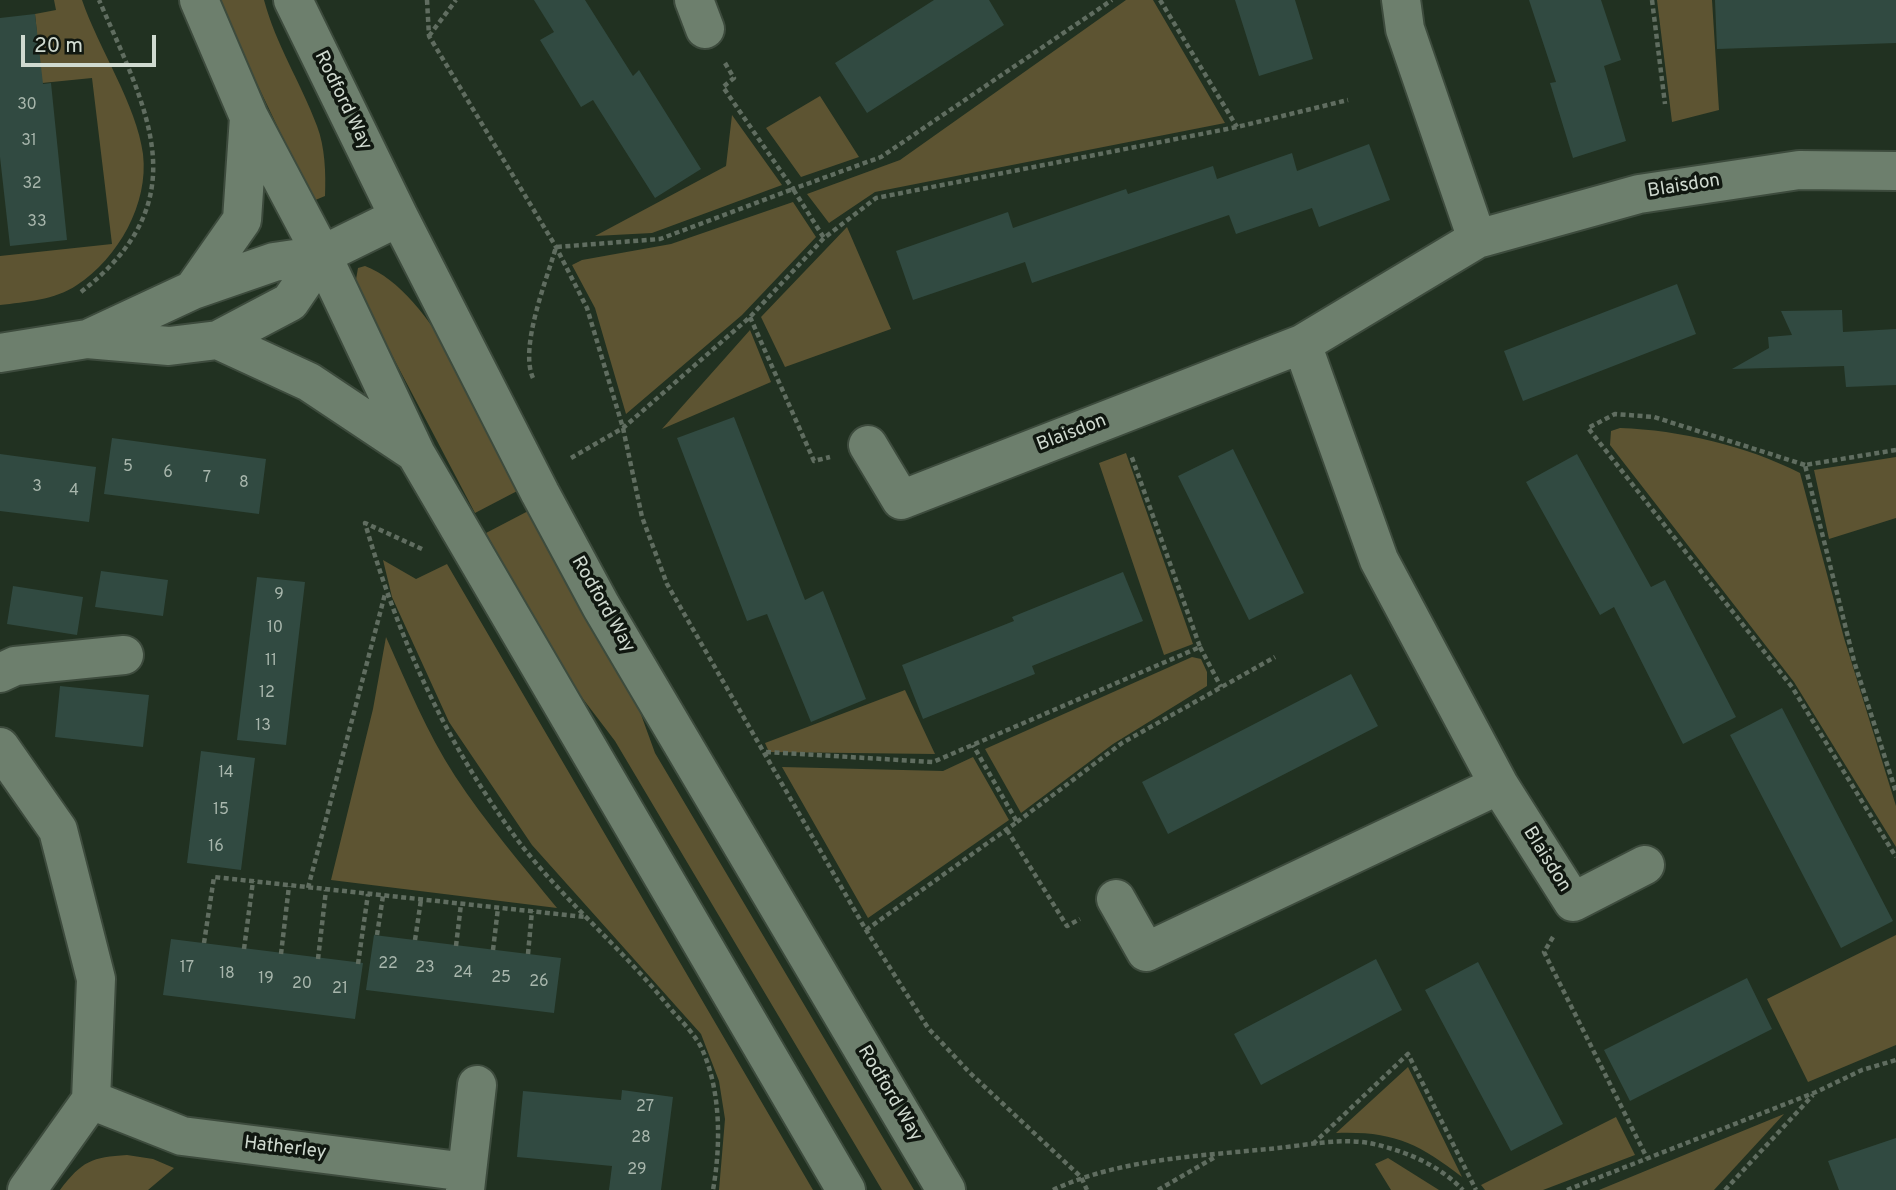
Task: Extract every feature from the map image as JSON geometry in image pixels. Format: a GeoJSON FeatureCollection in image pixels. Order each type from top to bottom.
{"type":"FeatureCollection","features":[{"type":"Feature","properties":{"kind":"street"},"geometry":{"type":"LineString","coordinates":[[199,0],[249,117],[322,256],[416,454],[846,1190]]}},
{"type":"Feature","properties":{"kind":"street","name":"Rodford Way"},"geometry":{"type":"LineString","coordinates":[[293,0],[399,217],[601,606],[946,1190]]}},
{"type":"Feature","properties":{"kind":"street"},"geometry":{"type":"LineString","coordinates":[[1401,0],[1405,29],[1477,240]]}},
{"type":"Feature","properties":{"kind":"street"},"geometry":{"type":"LineString","coordinates":[[193,290],[242,220],[249,117]]}},
{"type":"Feature","properties":{"kind":"street","name":"Blaisdon"},"geometry":{"type":"LineString","coordinates":[[867,445],[901,500],[1302,344],[1477,240],[1639,194],[1799,170],[1896,171]]}},
{"type":"Feature","properties":{"kind":"street"},"geometry":{"type":"LineString","coordinates":[[87,339],[193,290],[274,262],[322,256],[399,217]]}},
{"type":"Feature","properties":{"kind":"street"},"geometry":{"type":"LineString","coordinates":[[0,353],[87,339],[169,346],[218,340],[290,303],[322,256]]}},
{"type":"Feature","properties":{"kind":"street"},"geometry":{"type":"LineString","coordinates":[[218,340],[309,382],[416,454]]}},
{"type":"Feature","properties":{"kind":"street","name":"Blaisdon"},"geometry":{"type":"LineString","coordinates":[[1302,344],[1379,560],[1499,785],[1573,902],[1645,865]]}},
{"type":"Feature","properties":{"kind":"street"},"geometry":{"type":"LineString","coordinates":[[0,673],[15,666],[124,655]]}},
{"type":"Feature","properties":{"kind":"street"},"geometry":{"type":"LineString","coordinates":[[0,747],[58,830],[96,979],[91,1100],[27,1190]]}},
{"type":"Feature","properties":{"kind":"street"},"geometry":{"type":"LineString","coordinates":[[1116,899],[1146,952],[1499,785]]}},
{"type":"Feature","properties":{"kind":"street"},"geometry":{"type":"LineString","coordinates":[[466,1181],[477,1085]]}},
{"type":"Feature","properties":{"kind":"street","name":"Hatherley"},"geometry":{"type":"LineString","coordinates":[[91,1100],[183,1136],[466,1181]]}},
{"type":"Feature","properties":{"kind":"path"},"geometry":{"type":"LineString","coordinates":[[78,294],[108,271],[137,234],[151,190],[154,148],[146,110],[99,0]]}},
{"type":"Feature","properties":{"kind":"path"},"geometry":{"type":"LineString","coordinates":[[427,0],[429,36],[555,247],[587,308],[623,428],[642,517],[667,584],[866,930],[928,1028],[970,1073],[1081,1177],[1087,1190]]}},
{"type":"Feature","properties":{"kind":"path"},"geometry":{"type":"LineString","coordinates":[[429,36],[456,0]]}},
{"type":"Feature","properties":{"kind":"path"},"geometry":{"type":"LineString","coordinates":[[555,247],[660,239],[881,157],[1111,0]]}},
{"type":"Feature","properties":{"kind":"path"},"geometry":{"type":"LineString","coordinates":[[1160,0],[1237,127]]}},
{"type":"Feature","properties":{"kind":"path"},"geometry":{"type":"LineString","coordinates":[[1652,0],[1665,104]]}},
{"type":"Feature","properties":{"kind":"path"},"geometry":{"type":"LineString","coordinates":[[734,78],[723,88],[824,238]]}},
{"type":"Feature","properties":{"kind":"path"},"geometry":{"type":"LineString","coordinates":[[570,458],[623,428],[750,317],[824,238],[876,198],[1237,127],[1348,100]]}},
{"type":"Feature","properties":{"kind":"path"},"geometry":{"type":"LineString","coordinates":[[537,388],[528,368],[532,336],[555,247]]}},
{"type":"Feature","properties":{"kind":"path"},"geometry":{"type":"LineString","coordinates":[[750,317],[814,461],[867,445]]}},
{"type":"Feature","properties":{"kind":"path"},"geometry":{"type":"LineString","coordinates":[[1896,450],[1805,465],[1654,418],[1615,414],[1588,428],[1792,687],[1896,857]]}},
{"type":"Feature","properties":{"kind":"path"},"geometry":{"type":"LineString","coordinates":[[1117,416],[1200,648],[1221,687]]}},
{"type":"Feature","properties":{"kind":"path"},"geometry":{"type":"LineString","coordinates":[[540,493],[581,472],[565,447]]}},
{"type":"Feature","properties":{"kind":"path"},"geometry":{"type":"LineString","coordinates":[[1805,465],[1854,662],[1896,792]]}},
{"type":"Feature","properties":{"kind":"path"},"geometry":{"type":"LineString","coordinates":[[464,536],[429,552],[365,523],[385,593],[436,714],[519,842],[586,917],[649,981],[701,1047],[715,1089],[718,1164],[713,1190]]}},
{"type":"Feature","properties":{"kind":"path"},"geometry":{"type":"LineString","coordinates":[[308,888],[385,593]]}},
{"type":"Feature","properties":{"kind":"path"},"geometry":{"type":"LineString","coordinates":[[765,751],[933,762],[1200,648]]}},
{"type":"Feature","properties":{"kind":"path"},"geometry":{"type":"LineString","coordinates":[[866,930],[1007,830],[1122,743],[1275,657]]}},
{"type":"Feature","properties":{"kind":"path"},"geometry":{"type":"LineString","coordinates":[[973,745],[1017,822]]}},
{"type":"Feature","properties":{"kind":"path"},"geometry":{"type":"LineString","coordinates":[[1007,830],[1067,926],[1116,899]]}},
{"type":"Feature","properties":{"kind":"path"},"geometry":{"type":"LineString","coordinates":[[204,943],[214,877],[586,917]]}},
{"type":"Feature","properties":{"kind":"path"},"geometry":{"type":"LineString","coordinates":[[244,949],[253,881]]}},
{"type":"Feature","properties":{"kind":"path"},"geometry":{"type":"LineString","coordinates":[[281,954],[289,886]]}},
{"type":"Feature","properties":{"kind":"path"},"geometry":{"type":"LineString","coordinates":[[318,959],[326,890]]}},
{"type":"Feature","properties":{"kind":"path"},"geometry":{"type":"LineString","coordinates":[[358,964],[368,894]]}},
{"type":"Feature","properties":{"kind":"path"},"geometry":{"type":"LineString","coordinates":[[377,935],[383,896]]}},
{"type":"Feature","properties":{"kind":"path"},"geometry":{"type":"LineString","coordinates":[[415,940],[421,900]]}},
{"type":"Feature","properties":{"kind":"path"},"geometry":{"type":"LineString","coordinates":[[1573,902],[1544,952],[1647,1158]]}},
{"type":"Feature","properties":{"kind":"path"},"geometry":{"type":"LineString","coordinates":[[456,946],[461,904]]}},
{"type":"Feature","properties":{"kind":"path"},"geometry":{"type":"LineString","coordinates":[[493,950],[498,908]]}},
{"type":"Feature","properties":{"kind":"path"},"geometry":{"type":"LineString","coordinates":[[528,954],[532,911]]}},
{"type":"Feature","properties":{"kind":"path"},"geometry":{"type":"LineString","coordinates":[[1313,1144],[1408,1054],[1476,1190]]}},
{"type":"Feature","properties":{"kind":"path"},"geometry":{"type":"LineString","coordinates":[[1567,1190],[1815,1092],[1862,1070],[1896,1060]]}},
{"type":"Feature","properties":{"kind":"path"},"geometry":{"type":"LineString","coordinates":[[1725,1190],[1815,1092]]}},
{"type":"Feature","properties":{"kind":"path"},"geometry":{"type":"LineString","coordinates":[[1053,1190],[1081,1177],[1153,1162],[1313,1144],[1366,1143],[1418,1157],[1463,1190]]}},
{"type":"Feature","properties":{"kind":"path"},"geometry":{"type":"LineString","coordinates":[[1158,1190],[1218,1154]]}},
{"type":"Feature","properties":{"kind":"shaded area"},"geometry":{"type":"Polygon","coordinates":[[[54,0],[82,0],[133,116],[143,154],[141,192],[128,228],[92,274],[59,294],[40,300],[0,305],[0,256],[112,244],[92,78],[42,83],[35,14],[56,10],[54,0]]]}},
{"type":"Feature","properties":{"kind":"shaded area"},"geometry":{"type":"Polygon","coordinates":[[[217,0],[264,0],[275,33],[320,134],[325,196],[313,201],[217,0]]]}},
{"type":"Feature","properties":{"kind":"shaded area"},"geometry":{"type":"Polygon","coordinates":[[[1126,0],[1153,0],[1225,123],[875,192],[829,223],[807,194],[900,160],[1126,0]]]}},
{"type":"Feature","properties":{"kind":"shaded area"},"geometry":{"type":"Polygon","coordinates":[[[1657,0],[1712,0],[1719,110],[1672,122],[1657,0]]]}},
{"type":"Feature","properties":{"kind":"shaded area"},"geometry":{"type":"Polygon","coordinates":[[[820,96],[859,157],[801,177],[766,128],[820,96]]]}},
{"type":"Feature","properties":{"kind":"shaded area"},"geometry":{"type":"Polygon","coordinates":[[[732,115],[782,185],[652,233],[595,236],[726,166],[732,115]]]}},
{"type":"Feature","properties":{"kind":"shaded area"},"geometry":{"type":"Polygon","coordinates":[[[793,202],[816,237],[742,315],[626,414],[595,308],[572,265],[582,260],[671,244],[793,202]]]}},
{"type":"Feature","properties":{"kind":"shaded area"},"geometry":{"type":"Polygon","coordinates":[[[847,227],[891,329],[785,367],[761,317],[847,227]]]}},
{"type":"Feature","properties":{"kind":"shaded area"},"geometry":{"type":"Polygon","coordinates":[[[365,266],[390,280],[413,302],[435,331],[475,397],[521,489],[475,513],[355,285],[358,268],[365,266]]]}},
{"type":"Feature","properties":{"kind":"shaded area"},"geometry":{"type":"Polygon","coordinates":[[[750,330],[771,382],[662,429],[750,330]]]}},
{"type":"Feature","properties":{"kind":"shaded area"},"geometry":{"type":"Polygon","coordinates":[[[1620,428],[1666,432],[1713,441],[1780,463],[1800,473],[1844,638],[1896,806],[1896,847],[1794,682],[1610,445],[1611,431],[1620,428]]]}},
{"type":"Feature","properties":{"kind":"shaded area"},"geometry":{"type":"Polygon","coordinates":[[[1126,453],[1193,644],[1164,655],[1099,463],[1126,453]]]}},
{"type":"Feature","properties":{"kind":"shaded area"},"geometry":{"type":"Polygon","coordinates":[[[1896,457],[1896,518],[1829,539],[1814,470],[1896,457]]]}},
{"type":"Feature","properties":{"kind":"shaded area"},"geometry":{"type":"Polygon","coordinates":[[[532,509],[627,676],[655,753],[914,1190],[882,1190],[615,741],[561,670],[486,533],[532,509]]]}},
{"type":"Feature","properties":{"kind":"shaded area"},"geometry":{"type":"Polygon","coordinates":[[[383,560],[416,579],[447,564],[813,1190],[719,1190],[725,1119],[719,1081],[701,1034],[532,845],[449,722],[392,597],[383,560]]]}},
{"type":"Feature","properties":{"kind":"shaded area"},"geometry":{"type":"Polygon","coordinates":[[[386,637],[426,726],[455,776],[557,908],[331,880],[373,709],[386,637]]]}},
{"type":"Feature","properties":{"kind":"shaded area"},"geometry":{"type":"Polygon","coordinates":[[[1192,657],[1201,659],[1207,672],[1207,686],[1113,744],[1021,813],[985,749],[1192,657]]]}},
{"type":"Feature","properties":{"kind":"shaded area"},"geometry":{"type":"Polygon","coordinates":[[[905,690],[935,754],[769,752],[765,743],[905,690]]]}},
{"type":"Feature","properties":{"kind":"shaded area"},"geometry":{"type":"Polygon","coordinates":[[[973,757],[1009,820],[868,918],[782,767],[943,771],[973,757]]]}},
{"type":"Feature","properties":{"kind":"shaded area"},"geometry":{"type":"Polygon","coordinates":[[[1896,935],[1896,1045],[1808,1082],[1767,999],[1896,935]]]}},
{"type":"Feature","properties":{"kind":"shaded area"},"geometry":{"type":"Polygon","coordinates":[[[1408,1067],[1462,1177],[1432,1156],[1404,1142],[1374,1134],[1336,1133],[1408,1067]]]}},
{"type":"Feature","properties":{"kind":"shaded area"},"geometry":{"type":"Polygon","coordinates":[[[1784,1114],[1714,1190],[1599,1190],[1784,1114]]]}},
{"type":"Feature","properties":{"kind":"shaded area"},"geometry":{"type":"Polygon","coordinates":[[[1616,1117],[1635,1155],[1543,1190],[1485,1190],[1481,1185],[1616,1117]]]}},
{"type":"Feature","properties":{"kind":"shaded area"},"geometry":{"type":"Polygon","coordinates":[[[127,1155],[153,1159],[174,1168],[148,1190],[60,1190],[89,1162],[127,1155]]]}},
{"type":"Feature","properties":{"kind":"shaded area"},"geometry":{"type":"Polygon","coordinates":[[[1388,1158],[1439,1190],[1391,1190],[1375,1164],[1388,1158]]]}},
{"type":"Feature","properties":{"kind":"building"},"geometry":{"type":"Polygon","coordinates":[[[534,0],[585,0],[633,76],[639,70],[701,169],[655,198],[593,100],[581,107],[540,40],[554,32],[534,0]]]}},
{"type":"Feature","properties":{"kind":"building"},"geometry":{"type":"Polygon","coordinates":[[[934,0],[989,0],[1004,25],[867,113],[835,63],[934,0]]]}},
{"type":"Feature","properties":{"kind":"building"},"geometry":{"type":"Polygon","coordinates":[[[1235,0],[1295,0],[1313,59],[1259,76],[1235,0]]]}},
{"type":"Feature","properties":{"kind":"building"},"geometry":{"type":"Polygon","coordinates":[[[1529,0],[1601,0],[1621,60],[1604,66],[1626,141],[1573,158],[1550,83],[1556,82],[1529,0]]]}},
{"type":"Feature","properties":{"kind":"building"},"geometry":{"type":"Polygon","coordinates":[[[1715,0],[1896,0],[1896,43],[1717,49],[1715,0]]]}},
{"type":"Feature","properties":{"kind":"building"},"geometry":{"type":"Polygon","coordinates":[[[35,14],[43,84],[51,83],[67,240],[10,246],[0,157],[0,18],[35,14]]]}},
{"type":"Feature","properties":{"kind":"building"},"geometry":{"type":"Polygon","coordinates":[[[1369,144],[1390,200],[1319,227],[1312,208],[1236,234],[1229,215],[1032,283],[1025,262],[913,300],[896,251],[1008,212],[1013,228],[1126,189],[1128,194],[1213,166],[1217,179],[1292,153],[1297,171],[1369,144]]]}},
{"type":"Feature","properties":{"kind":"building"},"geometry":{"type":"Polygon","coordinates":[[[1677,284],[1696,334],[1523,401],[1504,351],[1677,284]]]}},
{"type":"Feature","properties":{"kind":"building"},"geometry":{"type":"Polygon","coordinates":[[[1842,310],[1843,332],[1896,329],[1896,385],[1846,387],[1844,366],[1732,369],[1769,348],[1768,337],[1792,335],[1781,311],[1842,310]]]}},
{"type":"Feature","properties":{"kind":"building"},"geometry":{"type":"Polygon","coordinates":[[[734,417],[805,600],[823,591],[866,699],[811,722],[767,614],[747,621],[677,438],[734,417]]]}},
{"type":"Feature","properties":{"kind":"building"},"geometry":{"type":"Polygon","coordinates":[[[112,438],[266,459],[259,514],[104,494],[112,438]]]}},
{"type":"Feature","properties":{"kind":"building"},"geometry":{"type":"Polygon","coordinates":[[[1233,449],[1304,593],[1249,620],[1178,476],[1233,449]]]}},
{"type":"Feature","properties":{"kind":"building"},"geometry":{"type":"Polygon","coordinates":[[[0,454],[96,467],[89,522],[0,511],[0,454]]]}},
{"type":"Feature","properties":{"kind":"building"},"geometry":{"type":"Polygon","coordinates":[[[1577,454],[1651,587],[1665,580],[1736,717],[1683,744],[1614,607],[1600,615],[1526,482],[1577,454]]]}},
{"type":"Feature","properties":{"kind":"building"},"geometry":{"type":"Polygon","coordinates":[[[101,571],[168,580],[163,616],[95,607],[101,571]]]}},
{"type":"Feature","properties":{"kind":"building"},"geometry":{"type":"Polygon","coordinates":[[[1123,572],[1143,621],[1032,666],[1035,674],[923,719],[902,665],[1014,621],[1012,617],[1123,572]]]}},
{"type":"Feature","properties":{"kind":"building"},"geometry":{"type":"Polygon","coordinates":[[[257,577],[305,582],[286,745],[237,740],[257,577]]]}},
{"type":"Feature","properties":{"kind":"building"},"geometry":{"type":"Polygon","coordinates":[[[13,586],[83,597],[77,635],[7,624],[13,586]]]}},
{"type":"Feature","properties":{"kind":"building"},"geometry":{"type":"Polygon","coordinates":[[[1351,674],[1378,726],[1168,834],[1142,782],[1351,674]]]}},
{"type":"Feature","properties":{"kind":"building"},"geometry":{"type":"Polygon","coordinates":[[[60,686],[149,695],[143,747],[55,737],[60,686]]]}},
{"type":"Feature","properties":{"kind":"building"},"geometry":{"type":"Polygon","coordinates":[[[1782,708],[1893,921],[1841,948],[1730,735],[1782,708]]]}},
{"type":"Feature","properties":{"kind":"building"},"geometry":{"type":"Polygon","coordinates":[[[201,751],[255,758],[241,870],[187,863],[201,751]]]}},
{"type":"Feature","properties":{"kind":"building"},"geometry":{"type":"Polygon","coordinates":[[[374,935],[561,958],[554,1013],[366,990],[374,935]]]}},
{"type":"Feature","properties":{"kind":"building"},"geometry":{"type":"Polygon","coordinates":[[[171,939],[363,963],[355,1019],[163,995],[171,939]]]}},
{"type":"Feature","properties":{"kind":"building"},"geometry":{"type":"Polygon","coordinates":[[[1376,959],[1402,1010],[1261,1085],[1234,1034],[1376,959]]]}},
{"type":"Feature","properties":{"kind":"building"},"geometry":{"type":"Polygon","coordinates":[[[1478,962],[1563,1124],[1511,1151],[1425,990],[1478,962]]]}},
{"type":"Feature","properties":{"kind":"building"},"geometry":{"type":"Polygon","coordinates":[[[1747,978],[1772,1029],[1630,1101],[1604,1050],[1747,978]]]}},
{"type":"Feature","properties":{"kind":"building"},"geometry":{"type":"Polygon","coordinates":[[[622,1090],[673,1097],[661,1190],[609,1190],[612,1166],[517,1157],[523,1091],[621,1100],[622,1090]]]}},
{"type":"Feature","properties":{"kind":"building"},"geometry":{"type":"Polygon","coordinates":[[[1896,1138],[1896,1190],[1839,1190],[1828,1161],[1896,1138]]]}}]}
